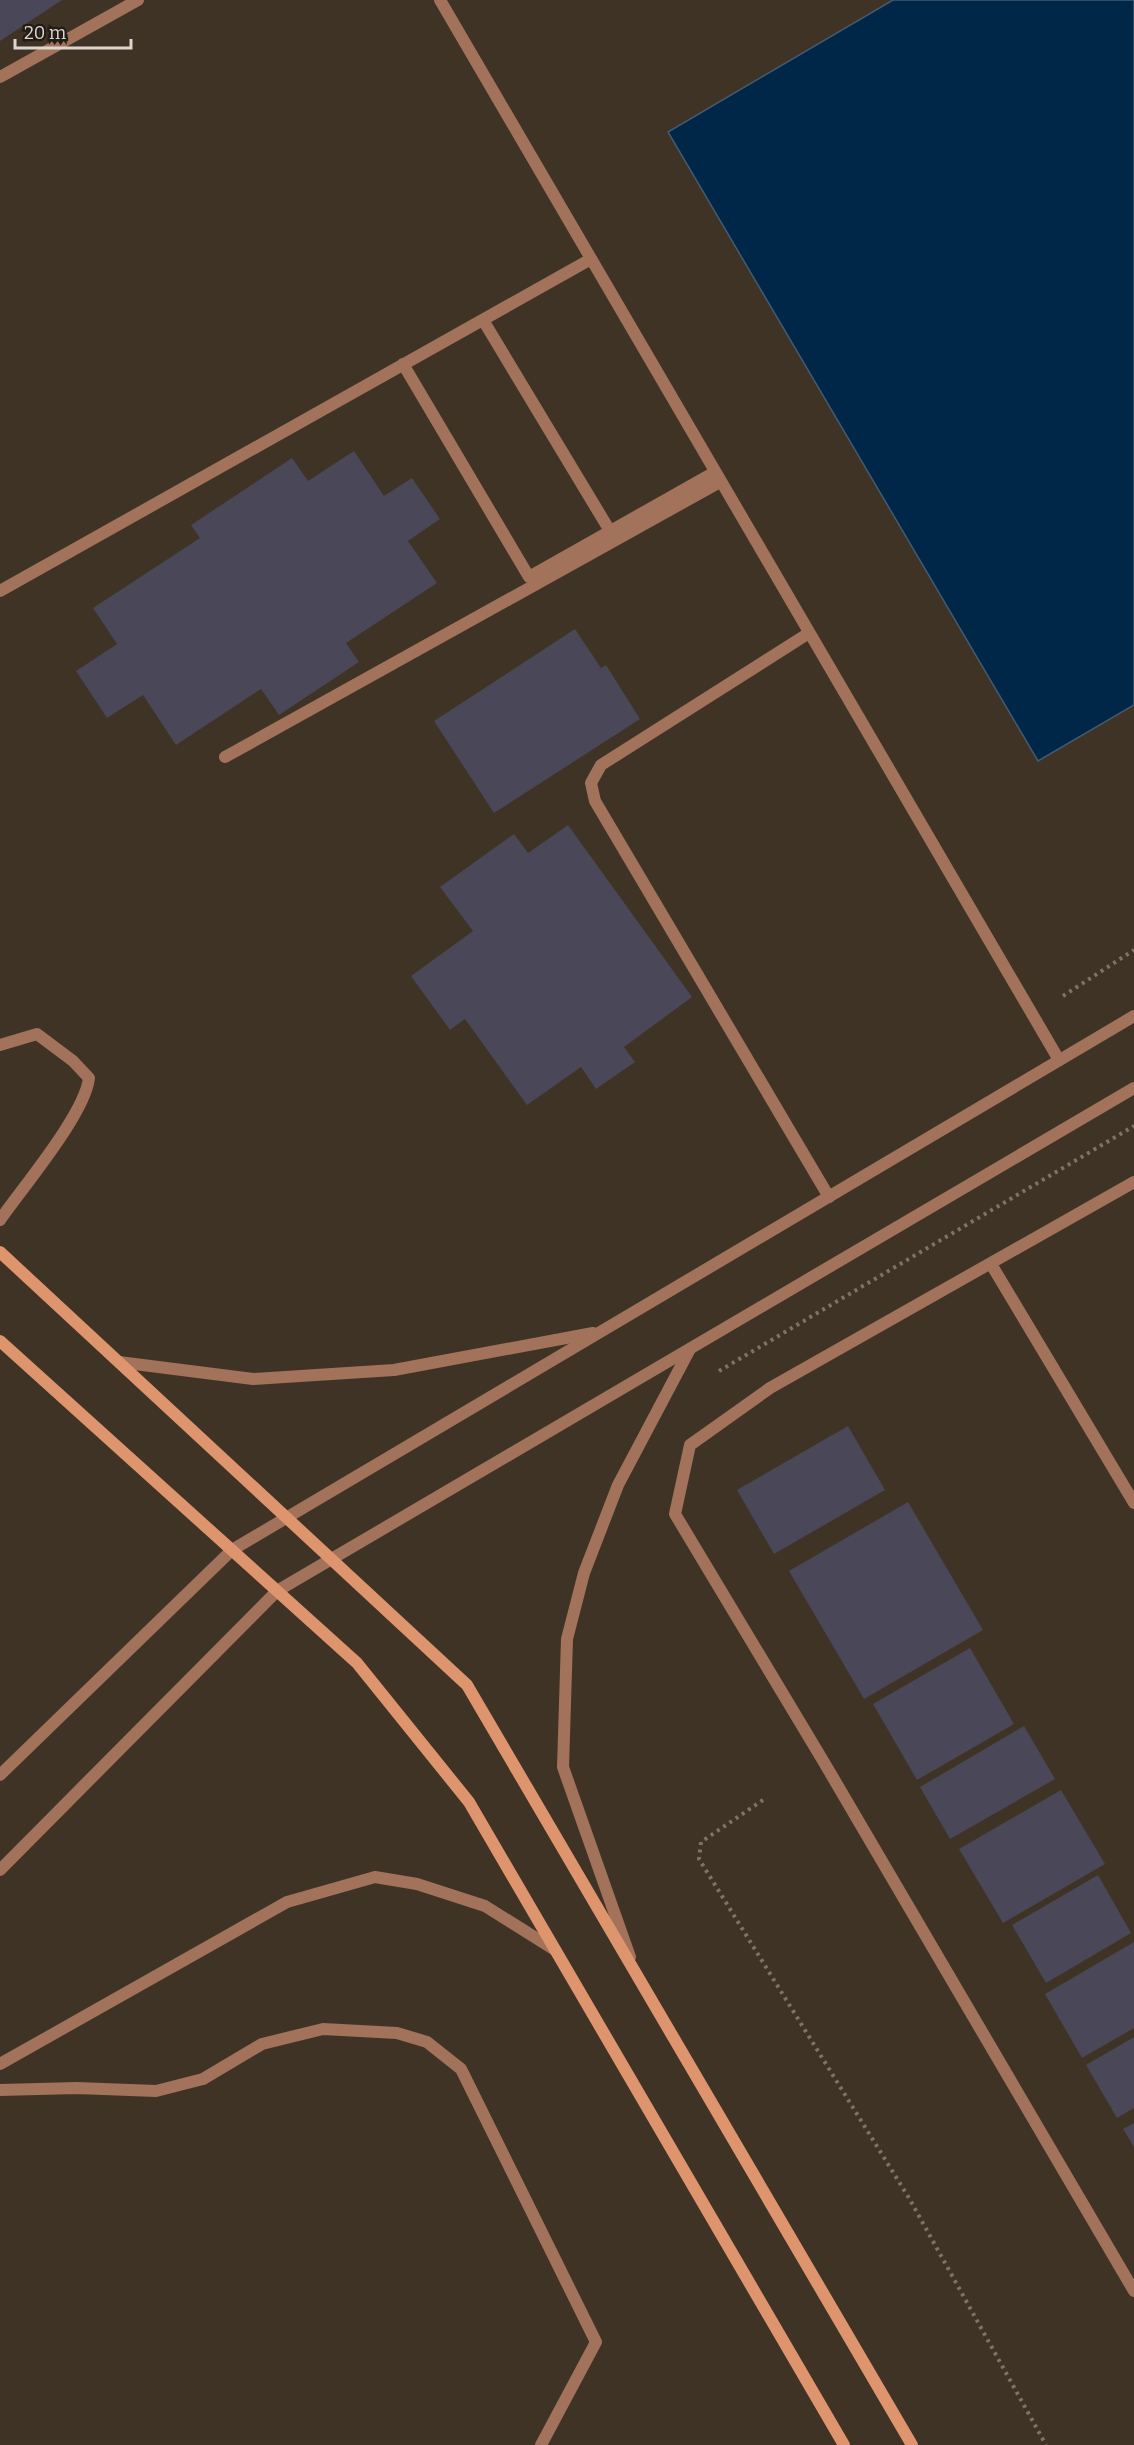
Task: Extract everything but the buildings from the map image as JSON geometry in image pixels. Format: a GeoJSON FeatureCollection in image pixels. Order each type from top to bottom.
{"type":"FeatureCollection","features":[{"type":"Feature","properties":{"kind":"main road"},"geometry":{"type":"LineString","coordinates":[[0,1252],[467,1685],[912,2445]]}},
{"type":"Feature","properties":{"kind":"main road"},"geometry":{"type":"LineString","coordinates":[[0,1341],[357,1663],[469,1802],[844,2445]]}},
{"type":"Feature","properties":{"kind":"street"},"geometry":{"type":"LineString","coordinates":[[0,77],[138,0]]}},
{"type":"Feature","properties":{"kind":"street"},"geometry":{"type":"LineString","coordinates":[[440,0],[1059,1060]]}},
{"type":"Feature","properties":{"kind":"street"},"geometry":{"type":"LineString","coordinates":[[0,591],[591,259]]}},
{"type":"Feature","properties":{"kind":"street"},"geometry":{"type":"LineString","coordinates":[[483,320],[610,531]]}},
{"type":"Feature","properties":{"kind":"street"},"geometry":{"type":"LineString","coordinates":[[403,364],[529,577],[610,531],[718,477]]}},
{"type":"Feature","properties":{"kind":"street"},"geometry":{"type":"LineString","coordinates":[[225,757],[718,477]]}},
{"type":"Feature","properties":{"kind":"street"},"geometry":{"type":"LineString","coordinates":[[808,633],[601,765],[591,783],[596,801],[829,1197]]}},
{"type":"Feature","properties":{"kind":"street"},"geometry":{"type":"LineString","coordinates":[[0,1775],[232,1550],[1134,1016]]}},
{"type":"Feature","properties":{"kind":"street"},"geometry":{"type":"LineString","coordinates":[[0,1045],[37,1034],[74,1061],[89,1078],[87,1094],[75,1115],[0,1220]]}},
{"type":"Feature","properties":{"kind":"street"},"geometry":{"type":"LineString","coordinates":[[0,1870],[277,1591],[1134,1088]]}},
{"type":"Feature","properties":{"kind":"street"},"geometry":{"type":"LineString","coordinates":[[1134,1182],[770,1388],[690,1445],[675,1514],[831,1774],[1134,2291]]}},
{"type":"Feature","properties":{"kind":"street"},"geometry":{"type":"LineString","coordinates":[[991,1264],[1134,1503]]}},
{"type":"Feature","properties":{"kind":"street"},"geometry":{"type":"LineString","coordinates":[[119,1362],[253,1379],[394,1370],[602,1331]]}},
{"type":"Feature","properties":{"kind":"street"},"geometry":{"type":"LineString","coordinates":[[632,1964],[563,1767],[567,1639],[584,1573],[618,1485],[690,1348]]}},
{"type":"Feature","properties":{"kind":"street"},"geometry":{"type":"LineString","coordinates":[[0,2064],[287,1902],[375,1877],[417,1884],[485,1906],[555,1950]]}},
{"type":"Feature","properties":{"kind":"street"},"geometry":{"type":"LineString","coordinates":[[0,2090],[77,2088],[156,2091],[203,2079],[262,2044],[323,2030],[397,2033],[427,2042],[461,2069],[596,2342],[541,2445]]}},
{"type":"Feature","properties":{"kind":"path"},"geometry":{"type":"LineString","coordinates":[[1063,996],[1134,950]]}},
{"type":"Feature","properties":{"kind":"path"},"geometry":{"type":"LineString","coordinates":[[719,1371],[1134,1126]]}},
{"type":"Feature","properties":{"kind":"path"},"geometry":{"type":"LineString","coordinates":[[763,1800],[701,1842],[699,1859],[909,2198],[1046,2445]]}},
{"type":"Feature","properties":{"kind":"water"},"geometry":{"type":"Polygon","coordinates":[[[893,0],[1134,0],[1134,705],[1038,761],[668,132],[893,0]]]}}]}
